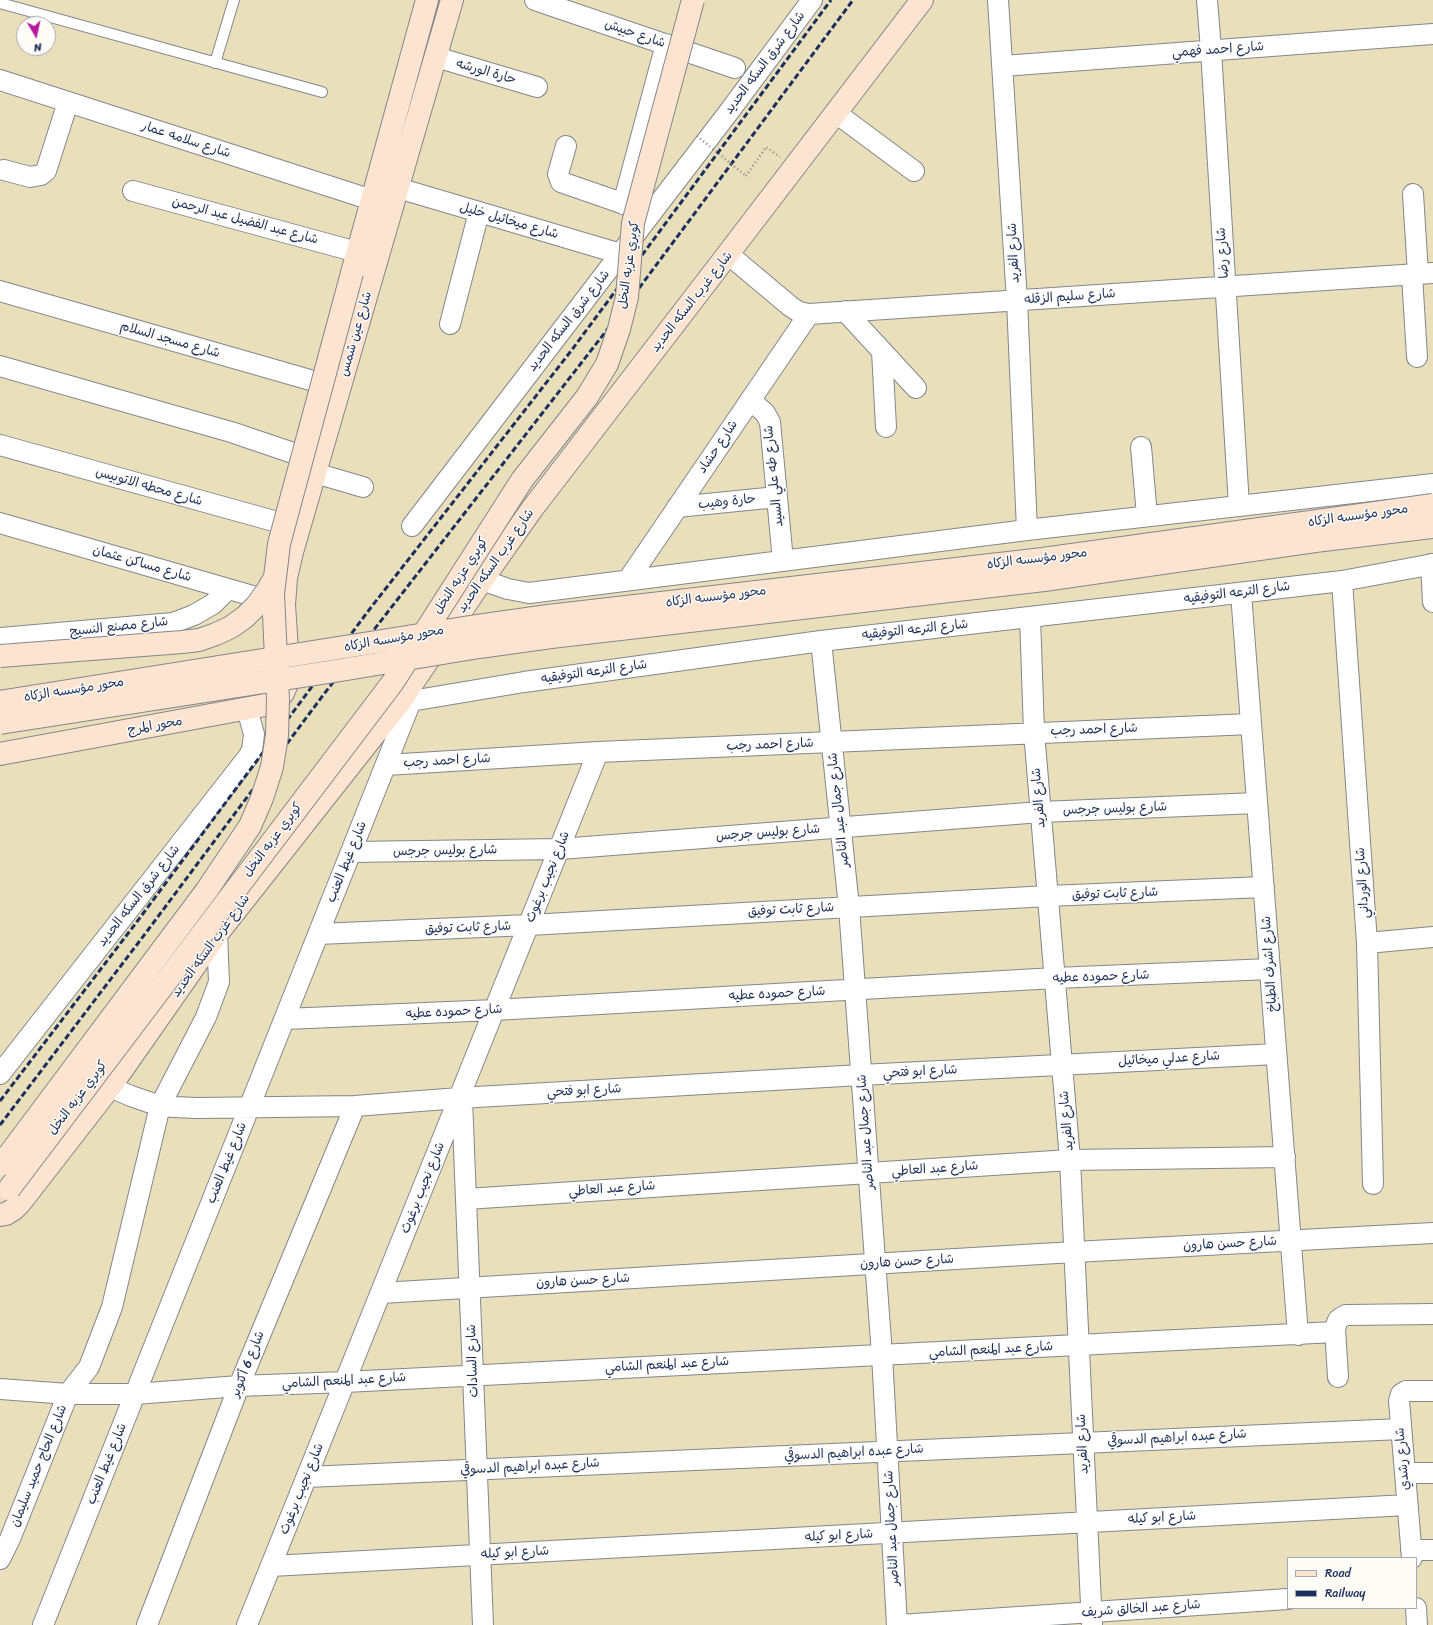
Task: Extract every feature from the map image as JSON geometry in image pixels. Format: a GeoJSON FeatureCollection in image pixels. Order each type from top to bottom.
{"type":"FeatureCollection","features":[{"type":"Feature","properties":{"kind":"main road","name":"شارع عين شمس"},"geometry":{"type":"LineString","coordinates":[[352,273],[427,0]]}},
{"type":"Feature","properties":{"kind":"main road","name":"شارع عين شمس"},"geometry":{"type":"LineString","coordinates":[[289,672],[284,605],[286,578],[299,528],[452,0]]}},
{"type":"Feature","properties":{"kind":"main road","name":"كوبري عزبه النخل"},"geometry":{"type":"LineString","coordinates":[[4,1195],[393,682],[522,480],[587,397],[607,364],[619,329],[627,297],[634,223],[693,0]]}},
{"type":"Feature","properties":{"kind":"main road","name":"شارع غرب السكه الحديد"},"geometry":{"type":"LineString","coordinates":[[0,1215],[6,1214],[20,1203],[110,1087],[217,934],[405,702],[482,580],[537,502],[922,0]]}},
{"type":"Feature","properties":{"kind":"main road","name":"كوبري عزبه النخل"},"geometry":{"type":"LineString","coordinates":[[1,1166],[207,890],[250,826],[262,798],[272,767],[277,736],[278,700],[273,594],[283,526],[352,273]]}},
{"type":"Feature","properties":{"kind":"main road","name":"محور مؤسسه الزكاه"},"geometry":{"type":"LineString","coordinates":[[0,702],[491,624],[1043,559],[1433,505]]}},
{"type":"Feature","properties":{"kind":"main road","name":"محور مؤسسه الزكاه"},"geometry":{"type":"LineString","coordinates":[[0,723],[335,671],[464,649],[551,637],[1044,580],[1316,541],[1433,526]]}},
{"type":"Feature","properties":{"kind":"main road"},"geometry":{"type":"LineString","coordinates":[[0,656],[199,640],[231,627],[245,617],[257,605],[275,576]]}},
{"type":"Feature","properties":{"kind":"main road","name":"محور المرج"},"geometry":{"type":"LineString","coordinates":[[0,754],[247,709],[272,703],[278,699],[287,687],[289,672]]}},
{"type":"Feature","properties":{"kind":"street","name":"شارع حبيش"},"geometry":{"type":"LineString","coordinates":[[535,0],[735,68]]}},
{"type":"Feature","properties":{"kind":"street","name":"شارع شرق السكه الحديد"},"geometry":{"type":"LineString","coordinates":[[412,526],[652,214],[812,0]]}},
{"type":"Feature","properties":{"kind":"street","name":"شارع الفريد"},"geometry":{"type":"LineString","coordinates":[[998,0],[1017,300],[1027,530]]}},
{"type":"Feature","properties":{"kind":"street","name":"شارع رضا"},"geometry":{"type":"LineString","coordinates":[[1206,0],[1211,50],[1239,506]]}},
{"type":"Feature","properties":{"kind":"street","name":"شارع احمد فهمي"},"geometry":{"type":"LineString","coordinates":[[1003,66],[1433,34]]}},
{"type":"Feature","properties":{"kind":"street"},"geometry":{"type":"LineString","coordinates":[[623,204],[666,44]]}},
{"type":"Feature","properties":{"kind":"street","name":"حارة الورشه"},"geometry":{"type":"LineString","coordinates":[[436,57],[536,87]]}},
{"type":"Feature","properties":{"kind":"street","name":"شارع سلامه عمار"},"geometry":{"type":"LineString","coordinates":[[1,83],[68,102],[372,200]]}},
{"type":"Feature","properties":{"kind":"street"},"geometry":{"type":"LineString","coordinates":[[4,170],[30,177],[41,175],[46,171],[68,102]]}},
{"type":"Feature","properties":{"kind":"street"},"geometry":{"type":"LineString","coordinates":[[836,113],[914,171]]}},
{"type":"Feature","properties":{"kind":"street"},"geometry":{"type":"LineString","coordinates":[[566,146],[558,174],[561,182],[652,214]]}},
{"type":"Feature","properties":{"kind":"street","name":"شارع ميخائيل خليل"},"geometry":{"type":"LineString","coordinates":[[398,188],[621,254]]}},
{"type":"Feature","properties":{"kind":"street","name":"شارع عبد الفضيل عبد الرحمن"},"geometry":{"type":"LineString","coordinates":[[133,191],[357,252]]}},
{"type":"Feature","properties":{"kind":"street"},"geometry":{"type":"LineString","coordinates":[[1413,194],[1421,274],[1417,357]]}},
{"type":"Feature","properties":{"kind":"street"},"geometry":{"type":"LineString","coordinates":[[450,324],[479,212]]}},
{"type":"Feature","properties":{"kind":"street","name":"شارع سليم الزقله"},"geometry":{"type":"LineString","coordinates":[[728,254],[790,306],[799,312],[809,314],[1421,274]]}},
{"type":"Feature","properties":{"kind":"street","name":"شارع مسجد السلام"},"geometry":{"type":"LineString","coordinates":[[0,291],[340,388]]}},
{"type":"Feature","properties":{"kind":"street"},"geometry":{"type":"LineString","coordinates":[[845,311],[916,388]]}},
{"type":"Feature","properties":{"kind":"street","name":"شارع حشاد"},"geometry":{"type":"LineString","coordinates":[[628,580],[809,314]]}},
{"type":"Feature","properties":{"kind":"street"},"geometry":{"type":"LineString","coordinates":[[882,351],[886,427]]}},
{"type":"Feature","properties":{"kind":"street"},"geometry":{"type":"LineString","coordinates":[[0,366],[231,432],[302,456]]}},
{"type":"Feature","properties":{"kind":"street","name":"شارع طه علي السيد"},"geometry":{"type":"LineString","coordinates":[[750,400],[765,413],[770,422],[783,561]]}},
{"type":"Feature","properties":{"kind":"street","name":"شارع محطه الاتوبيس"},"geometry":{"type":"LineString","coordinates":[[0,445],[299,528]]}},
{"type":"Feature","properties":{"kind":"street"},"geometry":{"type":"LineString","coordinates":[[1141,447],[1147,516]]}},
{"type":"Feature","properties":{"kind":"street"},"geometry":{"type":"LineString","coordinates":[[315,473],[363,486]]}},
{"type":"Feature","properties":{"kind":"street"},"geometry":{"type":"LineString","coordinates":[[482,580],[508,589],[529,592],[1027,530],[1433,484]]}},
{"type":"Feature","properties":{"kind":"street","name":"حارة وهيب"},"geometry":{"type":"LineString","coordinates":[[677,508],[777,497]]}},
{"type":"Feature","properties":{"kind":"street","name":"شارع مساكن عثمان"},"geometry":{"type":"LineString","coordinates":[[0,523],[284,605]]}},
{"type":"Feature","properties":{"kind":"street"},"geometry":{"type":"LineString","coordinates":[[1432,564],[1433,602]]}},
{"type":"Feature","properties":{"kind":"street","name":"شارع الترعه التوفيقيه"},"geometry":{"type":"LineString","coordinates":[[405,702],[524,682],[821,641],[1342,581],[1432,564]]}},
{"type":"Feature","properties":{"kind":"street","name":"شارع الورداني"},"geometry":{"type":"LineString","coordinates":[[1342,581],[1367,943],[1373,1184]]}},
{"type":"Feature","properties":{"kind":"street","name":"شارع مصنع النسيج"},"geometry":{"type":"LineString","coordinates":[[0,638],[173,622],[194,615],[213,604],[228,588]]}},
{"type":"Feature","properties":{"kind":"street","name":"شارع اشرف الطباخ"},"geometry":{"type":"LineString","coordinates":[[1241,593],[1298,1335]]}},
{"type":"Feature","properties":{"kind":"street","name":"شارع الفريد"},"geometry":{"type":"LineString","coordinates":[[1030,617],[1034,732],[1070,1160],[1091,1619]]}},
{"type":"Feature","properties":{"kind":"street","name":"شارع جمال عبد الناصر"},"geometry":{"type":"LineString","coordinates":[[821,641],[849,907],[876,1264],[898,1625]]}},
{"type":"Feature","properties":{"kind":"street","name":"شارع غيط العنب"},"geometry":{"type":"LineString","coordinates":[[43,1625],[386,765],[405,702]]}},
{"type":"Feature","properties":{"kind":"street","name":"شارع شرق السكه الحديد"},"geometry":{"type":"LineString","coordinates":[[0,1074],[248,757],[253,746],[254,734],[247,709]]}},
{"type":"Feature","properties":{"kind":"street","name":"شارع احمد رجب"},"geometry":{"type":"LineString","coordinates":[[386,765],[598,752],[1034,732],[1251,724]]}},
{"type":"Feature","properties":{"kind":"street","name":"شارع نجيب برغوث"},"geometry":{"type":"LineString","coordinates":[[247,1625],[461,1098],[598,752]]}},
{"type":"Feature","properties":{"kind":"street","name":"شارع بوليس جرجس"},"geometry":{"type":"LineString","coordinates":[[351,852],[560,849],[1041,812],[1257,803]]}},
{"type":"Feature","properties":{"kind":"street","name":"شارع ثابت توفيق"},"geometry":{"type":"LineString","coordinates":[[318,934],[529,925],[1048,896],[1264,887]]}},
{"type":"Feature","properties":{"kind":"street","name":"شارع الحاج حميد سليمان"},"geometry":{"type":"LineString","coordinates":[[0,1559],[10,1540],[68,1394],[89,1367],[112,1307],[160,1106],[206,1017],[219,982],[217,934]]}},
{"type":"Feature","properties":{"kind":"street"},"geometry":{"type":"LineString","coordinates":[[1367,943],[1433,937]]}},
{"type":"Feature","properties":{"kind":"street","name":"شارع حموده عطيه"},"geometry":{"type":"LineString","coordinates":[[285,1019],[495,1010],[1055,978],[1270,969]]}},
{"type":"Feature","properties":{"kind":"street","name":"شارع عدلي ميخائيل"},"geometry":{"type":"LineString","coordinates":[[1062,1065],[1276,1054]]}},
{"type":"Feature","properties":{"kind":"street","name":"شارع ابو فتحي"},"geometry":{"type":"LineString","coordinates":[[110,1087],[160,1106],[197,1108],[250,1106],[355,1106],[461,1098],[1062,1065]]}},
{"type":"Feature","properties":{"kind":"street","name":"شارع السادات"},"geometry":{"type":"LineString","coordinates":[[461,1098],[483,1625]]}},
{"type":"Feature","properties":{"kind":"street","name":"شارع 6 أكتوبر"},"geometry":{"type":"LineString","coordinates":[[147,1625],[239,1386],[355,1106]]}},
{"type":"Feature","properties":{"kind":"street","name":"شارع عبد العاطي"},"geometry":{"type":"LineString","coordinates":[[466,1199],[1070,1160],[1285,1157]]}},
{"type":"Feature","properties":{"kind":"street","name":"شارع حسن هارون"},"geometry":{"type":"LineString","coordinates":[[381,1293],[1074,1252],[1433,1233]]}},
{"type":"Feature","properties":{"kind":"street"},"geometry":{"type":"LineString","coordinates":[[1338,1377],[1335,1328],[1338,1320],[1346,1315],[1433,1314]]}},
{"type":"Feature","properties":{"kind":"street","name":"شارع عبد المنعم الشامي"},"geometry":{"type":"LineString","coordinates":[[0,1389],[68,1394],[135,1394],[239,1386],[1078,1346],[1335,1332]]}},
{"type":"Feature","properties":{"kind":"street","name":"شارع رشدي"},"geometry":{"type":"LineString","coordinates":[[1411,1554],[1398,1400],[1401,1394],[1406,1391],[1433,1391]]}},
{"type":"Feature","properties":{"kind":"street","name":"شارع عبده ابراهيم الدسوقي"},"geometry":{"type":"LineString","coordinates":[[307,1477],[1401,1429]]}},
{"type":"Feature","properties":{"kind":"street"},"geometry":{"type":"LineString","coordinates":[[1404,1473],[1433,1473]]}},
{"type":"Feature","properties":{"kind":"street","name":"شارع ابو كيله"},"geometry":{"type":"LineString","coordinates":[[271,1566],[1407,1505]]}},
{"type":"Feature","properties":{"kind":"street"},"geometry":{"type":"LineString","coordinates":[[1411,1554],[1433,1550]]}},
{"type":"Feature","properties":{"kind":"street","name":"شارع عبد الخالق شريف"},"geometry":{"type":"LineString","coordinates":[[898,1625],[1091,1619],[1287,1598]]}},
{"type":"Feature","properties":{"kind":"lane"},"geometry":{"type":"LineString","coordinates":[[215,63],[234,0]]}},
{"type":"Feature","properties":{"kind":"lane"},"geometry":{"type":"LineString","coordinates":[[0,2],[322,92]]}},
{"type":"Feature","properties":{"kind":"path"},"geometry":{"type":"LineString","coordinates":[[698,136],[746,176],[766,146]]}},
{"type":"Feature","properties":{"kind":"railway"},"geometry":{"type":"LineString","coordinates":[[0,1101],[136,923],[369,610],[571,351],[831,0]]}},
{"type":"Feature","properties":{"kind":"railway"},"geometry":{"type":"LineString","coordinates":[[0,1125],[324,694],[631,299],[853,0]]}}]}
